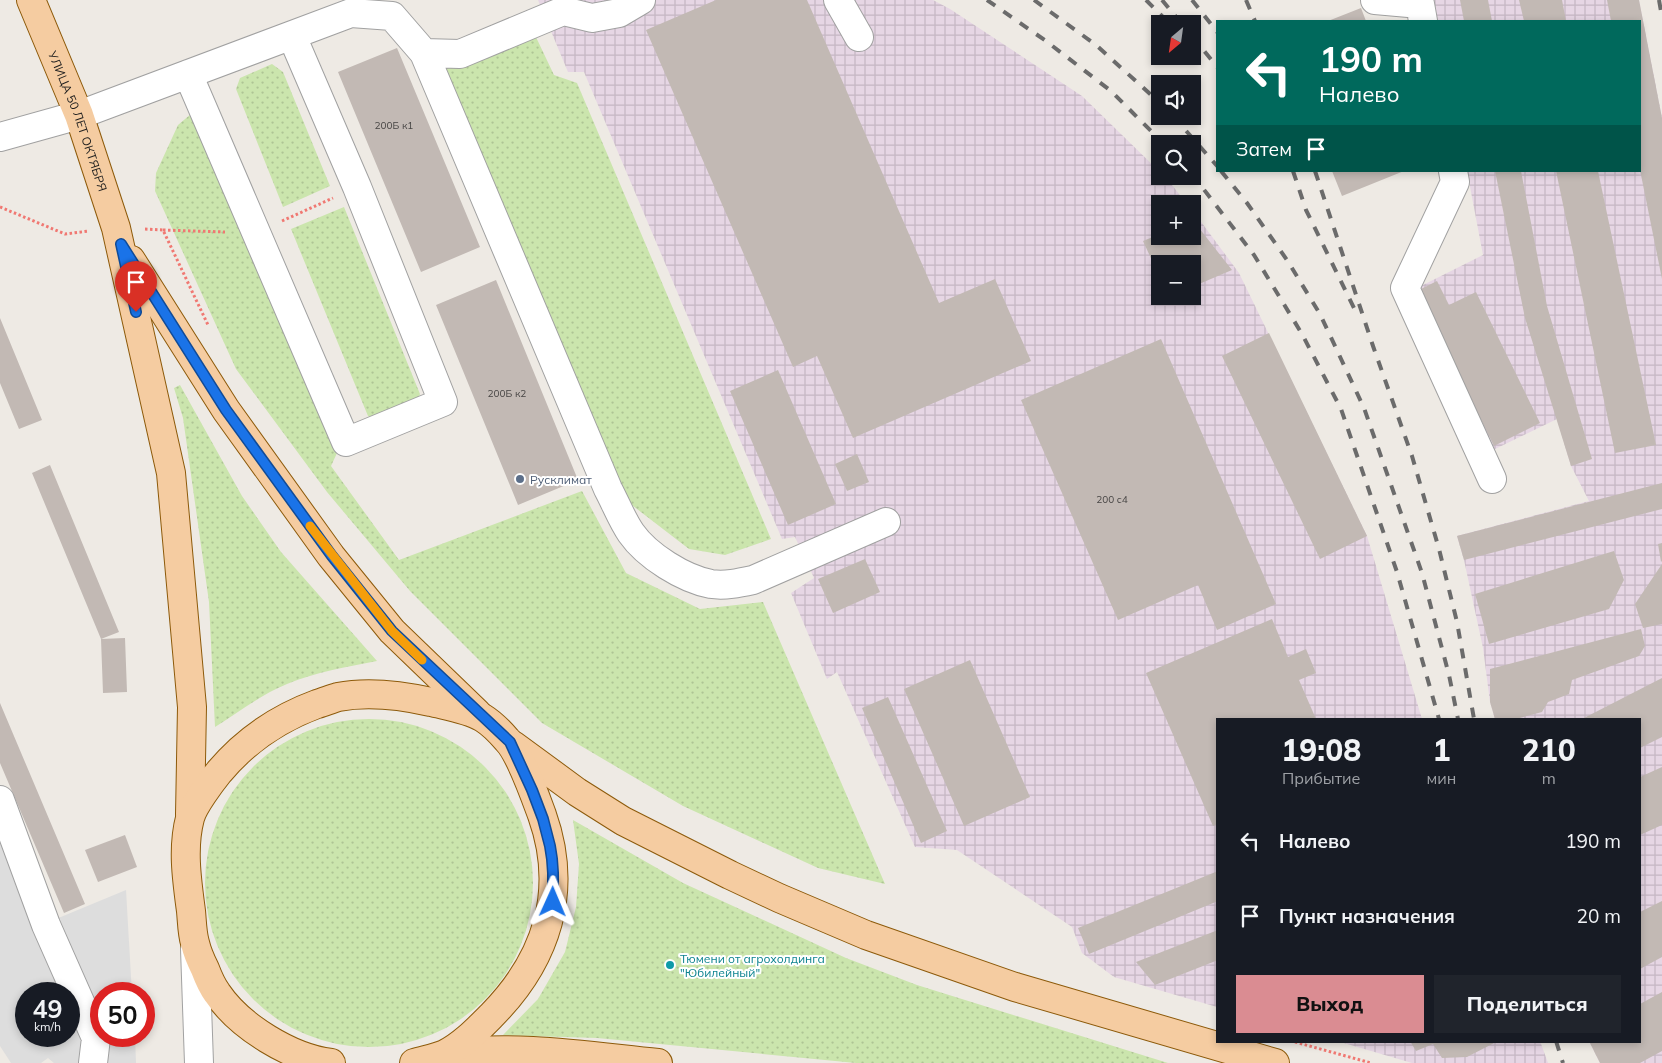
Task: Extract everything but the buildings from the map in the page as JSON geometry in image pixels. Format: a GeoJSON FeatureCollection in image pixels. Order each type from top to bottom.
{"type":"FeatureCollection","features":[{"type":"Feature","properties":{"kind":"main road","name":"УЛИЦА 50 ЛЕТ ОКТЯБРЯ"},"geometry":{"type":"LineString","coordinates":[[31,0],[79,115],[119,236]]}},
{"type":"Feature","properties":{"kind":"main road"},"geometry":{"type":"LineString","coordinates":[[119,236],[226,410],[332,556],[392,631],[510,742],[577,792],[623,821],[730,875],[866,935],[1016,987],[1275,1063]]}},
{"type":"Feature","properties":{"kind":"main road"},"geometry":{"type":"LineString","coordinates":[[119,236],[171,473],[192,707],[190,816],[186,842],[186,877],[195,945],[216,993],[239,1018],[266,1038],[294,1052],[331,1063]]}},
{"type":"Feature","properties":{"kind":"main road"},"geometry":{"type":"LineString","coordinates":[[190,816],[212,780],[234,754],[272,726],[301,710],[338,697],[374,694],[405,696],[459,709],[483,718]]}},
{"type":"Feature","properties":{"kind":"main road"},"geometry":{"type":"LineString","coordinates":[[444,1054],[478,1029],[502,1004],[519,982],[534,961],[545,932],[553,902],[550,846],[543,819],[510,742]]}},
{"type":"Feature","properties":{"kind":"main road"},"geometry":{"type":"LineString","coordinates":[[414,1063],[444,1054],[485,1050],[538,1052],[658,1063]]}},
{"type":"Feature","properties":{"kind":"street"},"geometry":{"type":"LineString","coordinates":[[424,53],[460,54],[563,11],[592,18],[619,13],[641,0]]}},
{"type":"Feature","properties":{"kind":"street"},"geometry":{"type":"LineString","coordinates":[[838,0],[859,37]]}},
{"type":"Feature","properties":{"kind":"street"},"geometry":{"type":"LineString","coordinates":[[1375,0],[1420,4],[1423,20]]}},
{"type":"Feature","properties":{"kind":"street"},"geometry":{"type":"LineString","coordinates":[[0,137],[79,115],[292,36],[351,12],[392,16],[424,53],[608,489],[632,534],[648,551],[666,565],[688,576],[711,584],[732,584],[753,580],[886,522]]}},
{"type":"Feature","properties":{"kind":"street"},"geometry":{"type":"LineString","coordinates":[[188,74],[346,442],[443,402],[357,187],[292,36]]}},
{"type":"Feature","properties":{"kind":"street"},"geometry":{"type":"LineString","coordinates":[[1452,172],[1455,182],[1404,288],[1492,479]]}},
{"type":"Feature","properties":{"kind":"street"},"geometry":{"type":"LineString","coordinates":[[0,800],[46,925],[96,1038],[93,1063]]}},
{"type":"Feature","properties":{"kind":"street"},"geometry":{"type":"LineString","coordinates":[[195,945],[199,1063]]}},
{"type":"Feature","properties":{"kind":"path"},"geometry":{"type":"LineString","coordinates":[[0,207],[65,234],[119,236],[164,230],[209,327]]}},
{"type":"Feature","properties":{"kind":"path"},"geometry":{"type":"LineString","coordinates":[[1300,1043],[1371,1063]]}},
{"type":"Feature","properties":{"kind":"shaded area"},"geometry":{"type":"Polygon","coordinates":[[[538,0],[933,0],[950,9],[1082,96],[1151,163],[1151,185],[1172,185],[1180,195],[1151,195],[1151,245],[1201,245],[1201,222],[1239,273],[1367,536],[1422,718],[1216,718],[1216,1007],[1114,977],[1082,953],[1072,927],[957,850],[915,847],[837,672],[827,679],[791,593],[814,578],[795,537],[782,539],[584,72],[568,72],[538,0]]]}},
{"type":"Feature","properties":{"kind":"shaded area"},"geometry":{"type":"Polygon","coordinates":[[[1434,0],[1639,0],[1662,118],[1662,1063],[1600,1063],[1590,1043],[1641,1043],[1641,718],[1495,718],[1490,702],[1483,648],[1457,536],[1589,501],[1571,466],[1557,419],[1491,451],[1413,290],[1483,255],[1467,172],[1641,172],[1641,20],[1438,20],[1434,0]]]}},
{"type":"Feature","properties":{"kind":"shaded area"},"geometry":{"type":"Polygon","coordinates":[[[0,791],[56,919],[126,890],[131,982],[90,982],[90,1047],[135,1047],[136,1063],[54,1063],[48,1058],[41,1063],[11,1063],[0,1046],[0,791]]]}},
{"type":"Feature","properties":{"kind":"shaded area"},"geometry":{"type":"Polygon","coordinates":[[[1344,1043],[1541,1043],[1548,1063],[1412,1063],[1344,1043]]]}},
{"type":"Feature","properties":{"kind":"green space"},"geometry":{"type":"Polygon","coordinates":[[[535,35],[554,75],[577,83],[771,539],[725,555],[689,549],[624,499],[438,71],[535,35]]]}},
{"type":"Feature","properties":{"kind":"green space"},"geometry":{"type":"Polygon","coordinates":[[[272,64],[283,72],[330,186],[283,207],[236,89],[240,78],[272,64]]]}},
{"type":"Feature","properties":{"kind":"green space"},"geometry":{"type":"Polygon","coordinates":[[[191,114],[337,453],[331,466],[399,560],[582,491],[626,573],[700,609],[763,602],[885,884],[818,868],[683,806],[542,723],[410,591],[327,492],[236,369],[155,191],[156,173],[178,125],[191,114]]]}},
{"type":"Feature","properties":{"kind":"green space"},"geometry":{"type":"Polygon","coordinates":[[[344,207],[420,394],[414,408],[381,421],[368,416],[291,229],[344,207]]]}},
{"type":"Feature","properties":{"kind":"green space"},"geometry":{"type":"Polygon","coordinates":[[[180,385],[242,496],[281,552],[377,661],[320,673],[287,684],[259,698],[215,727],[209,602],[183,418],[174,388],[180,385]]]}},
{"type":"Feature","properties":{"kind":"green space"},"geometry":{"type":"Polygon","coordinates":[[[369,719],[401,722],[432,732],[460,747],[485,767],[505,792],[520,820],[530,851],[533,883],[530,915],[520,946],[505,974],[485,999],[460,1019],[432,1034],[401,1044],[369,1047],[337,1044],[306,1034],[278,1019],[253,999],[233,974],[218,946],[208,915],[205,883],[208,851],[218,820],[233,792],[253,767],[278,747],[306,732],[337,722],[369,719]]]}},
{"type":"Feature","properties":{"kind":"green space"},"geometry":{"type":"Polygon","coordinates":[[[573,820],[683,883],[846,958],[917,985],[1168,1063],[856,1063],[597,1038],[503,1035],[538,999],[565,952],[576,907],[579,864],[573,820]]]}},
{"type":"Feature","properties":{"kind":"railway"},"geometry":{"type":"LineString","coordinates":[[987,0],[1046,41],[1111,91],[1155,135]]}},
{"type":"Feature","properties":{"kind":"railway"},"geometry":{"type":"LineString","coordinates":[[1034,0],[1096,45],[1151,95]]}},
{"type":"Feature","properties":{"kind":"railway"},"geometry":{"type":"LineString","coordinates":[[1146,0],[1161,15]]}},
{"type":"Feature","properties":{"kind":"railway"},"geometry":{"type":"LineString","coordinates":[[1162,0],[1174,15]]}},
{"type":"Feature","properties":{"kind":"railway"},"geometry":{"type":"LineString","coordinates":[[1192,0],[1216,30]]}},
{"type":"Feature","properties":{"kind":"railway"},"geometry":{"type":"LineString","coordinates":[[1246,0],[1255,20]]}},
{"type":"Feature","properties":{"kind":"railway"},"geometry":{"type":"LineString","coordinates":[[1659,0],[1662,17]]}},
{"type":"Feature","properties":{"kind":"railway"},"geometry":{"type":"LineString","coordinates":[[1201,47],[1216,66]]}},
{"type":"Feature","properties":{"kind":"railway"},"geometry":{"type":"LineString","coordinates":[[1181,125],[1216,165]]}},
{"type":"Feature","properties":{"kind":"railway"},"geometry":{"type":"LineString","coordinates":[[1222,172],[1247,203],[1287,260],[1320,314],[1364,408],[1422,573],[1449,675],[1458,718]]}},
{"type":"Feature","properties":{"kind":"railway"},"geometry":{"type":"LineString","coordinates":[[1293,172],[1306,210],[1356,312]]}},
{"type":"Feature","properties":{"kind":"railway"},"geometry":{"type":"LineString","coordinates":[[1315,172],[1412,456],[1439,549],[1457,622],[1474,718]]}},
{"type":"Feature","properties":{"kind":"railway"},"geometry":{"type":"LineString","coordinates":[[1200,185],[1254,255],[1302,334],[1341,409],[1397,572],[1439,718]]}},
{"type":"Feature","properties":{"kind":"railway"},"geometry":{"type":"LineString","coordinates":[[1557,1043],[1563,1063]]}},
{"type":"Feature","properties":{"kind":"slow traffic"},"geometry":{"type":"LineString","coordinates":[[310,526],[392,631],[422,660]]}},
{"type":"Feature","properties":{"kind":"place","name":"Русклимат"},"geometry":{"type":"Point","coordinates":[520,479]}},
{"type":"Feature","properties":{"kind":"place","name":"Тюмени от агрохолдинга \"Юбилейный\""},"geometry":{"type":"Point","coordinates":[670,965]}},
{"type":"Feature","properties":{"kind":"route"},"geometry":{"type":"LineString","coordinates":[[136,312],[121,244],[226,410],[332,556],[392,631],[510,742],[522,766],[543,819],[552,859],[553,902]]}}]}
